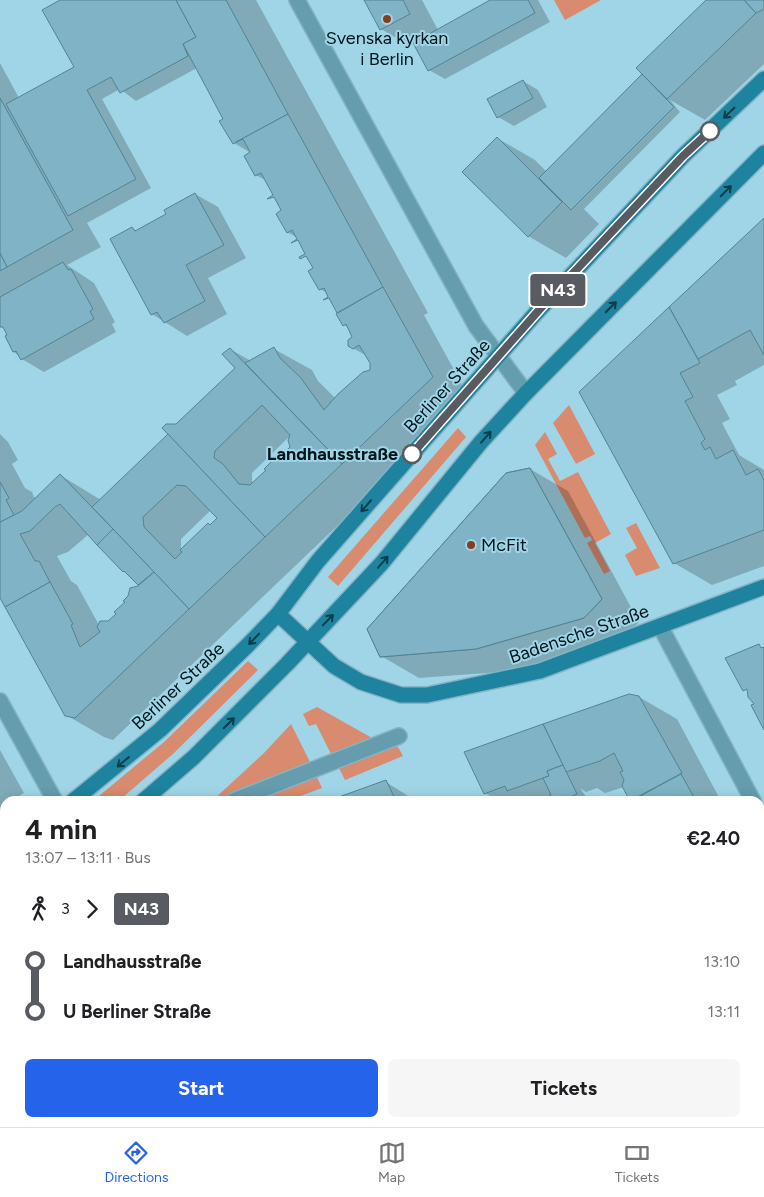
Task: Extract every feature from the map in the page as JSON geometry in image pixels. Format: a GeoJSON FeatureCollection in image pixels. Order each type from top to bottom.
{"type":"FeatureCollection","features":[{"type":"Feature","properties":{"kind":"main road","name":"Berliner Straße"},"geometry":{"type":"LineString","coordinates":[[79,796],[160,730],[278,614],[318,560],[498,357],[683,156],[764,79]]}},
{"type":"Feature","properties":{"kind":"main road"},"geometry":{"type":"LineString","coordinates":[[149,796],[194,757],[382,564],[481,442],[526,393],[764,153]]}},
{"type":"Feature","properties":{"kind":"main road","name":"Badensche Straße"},"geometry":{"type":"LineString","coordinates":[[278,614],[334,666],[369,686],[401,695],[427,695],[540,671],[764,587]]}},
{"type":"Feature","properties":{"kind":"street"},"geometry":{"type":"LineString","coordinates":[[297,0],[476,326],[526,393]]}},
{"type":"Feature","properties":{"kind":"street"},"geometry":{"type":"LineString","coordinates":[[660,626],[751,796]]}},
{"type":"Feature","properties":{"kind":"street"},"geometry":{"type":"LineString","coordinates":[[0,701],[52,796]]}},
{"type":"Feature","properties":{"kind":"street"},"geometry":{"type":"LineString","coordinates":[[246,796],[399,736]]}},
{"type":"Feature","properties":{"kind":"shaded area"},"geometry":{"type":"Polygon","coordinates":[[[554,0],[601,0],[565,20],[554,0]]]}},
{"type":"Feature","properties":{"kind":"shaded area"},"geometry":{"type":"Polygon","coordinates":[[[569,405],[595,454],[576,464],[553,423],[569,405]]]}},
{"type":"Feature","properties":{"kind":"shaded area"},"geometry":{"type":"Polygon","coordinates":[[[458,428],[466,437],[338,586],[328,577],[458,428]]]}},
{"type":"Feature","properties":{"kind":"shaded area"},"geometry":{"type":"Polygon","coordinates":[[[545,432],[557,454],[548,459],[560,481],[578,472],[611,534],[595,543],[610,571],[604,574],[587,543],[592,540],[590,536],[585,538],[535,445],[545,432]]]}},
{"type":"Feature","properties":{"kind":"shaded area"},"geometry":{"type":"Polygon","coordinates":[[[636,523],[660,568],[636,576],[625,555],[637,548],[626,528],[636,523]]]}},
{"type":"Feature","properties":{"kind":"shaded area"},"geometry":{"type":"Polygon","coordinates":[[[248,661],[258,670],[174,753],[124,796],[99,796],[164,742],[248,661]]]}},
{"type":"Feature","properties":{"kind":"shaded area"},"geometry":{"type":"Polygon","coordinates":[[[317,707],[374,739],[332,756],[316,724],[309,726],[303,714],[317,707]]]}},
{"type":"Feature","properties":{"kind":"shaded area"},"geometry":{"type":"Polygon","coordinates":[[[291,724],[311,764],[231,796],[217,796],[264,753],[291,724]]]}},
{"type":"Feature","properties":{"kind":"shaded area"},"geometry":{"type":"Polygon","coordinates":[[[393,745],[398,747],[403,756],[345,780],[339,768],[393,745]]]}},
{"type":"Feature","properties":{"kind":"shaded area"},"geometry":{"type":"Polygon","coordinates":[[[316,775],[322,788],[300,796],[261,796],[316,775]]]}},
{"type":"Feature","properties":{"kind":"building"},"geometry":{"type":"Polygon","coordinates":[[[60,0],[176,0],[196,37],[183,44],[188,56],[120,93],[111,77],[87,90],[136,179],[68,216],[6,104],[74,67],[42,10],[60,0]]]}},
{"type":"Feature","properties":{"kind":"building"},"geometry":{"type":"Polygon","coordinates":[[[176,0],[226,0],[288,114],[233,144],[219,121],[223,119],[183,44],[196,37],[176,0]]]}},
{"type":"Feature","properties":{"kind":"building","name":"Svenska kyrkan i Berlin"},"geometry":{"type":"Polygon","coordinates":[[[364,0],[403,0],[410,14],[380,30],[364,0]]]}},
{"type":"Feature","properties":{"kind":"building"},"geometry":{"type":"Polygon","coordinates":[[[490,0],[528,0],[535,13],[428,71],[413,43],[490,0]]]}},
{"type":"Feature","properties":{"kind":"building"},"geometry":{"type":"Polygon","coordinates":[[[706,0],[744,0],[756,13],[667,99],[636,68],[706,0]]]}},
{"type":"Feature","properties":{"kind":"building"},"geometry":{"type":"Polygon","coordinates":[[[744,0],[764,0],[764,9],[756,13],[744,0]]]}},
{"type":"Feature","properties":{"kind":"building"},"geometry":{"type":"Polygon","coordinates":[[[642,74],[674,107],[571,210],[539,178],[642,74]]]}},
{"type":"Feature","properties":{"kind":"building"},"geometry":{"type":"Polygon","coordinates":[[[523,80],[533,98],[497,118],[487,99],[523,80]]]}},
{"type":"Feature","properties":{"kind":"building"},"geometry":{"type":"Polygon","coordinates":[[[0,98],[73,230],[7,267],[0,253],[0,98]]]}},
{"type":"Feature","properties":{"kind":"building"},"geometry":{"type":"Polygon","coordinates":[[[288,114],[383,287],[337,313],[329,298],[323,300],[328,297],[324,288],[319,290],[308,271],[313,268],[306,256],[300,259],[299,257],[305,254],[298,240],[291,243],[297,239],[292,230],[287,233],[276,214],[281,210],[274,197],[267,199],[273,195],[261,173],[255,176],[244,156],[250,152],[243,139],[236,142],[288,114]]]}},
{"type":"Feature","properties":{"kind":"building"},"geometry":{"type":"Polygon","coordinates":[[[497,137],[562,202],[528,237],[462,172],[497,137]]]}},
{"type":"Feature","properties":{"kind":"building"},"geometry":{"type":"Polygon","coordinates":[[[195,193],[224,245],[186,265],[205,301],[164,323],[157,312],[151,315],[110,239],[132,227],[135,231],[166,214],[164,210],[195,193]]]}},
{"type":"Feature","properties":{"kind":"building"},"geometry":{"type":"Polygon","coordinates":[[[764,218],[764,355],[750,330],[698,359],[669,307],[764,218]]]}},
{"type":"Feature","properties":{"kind":"building"},"geometry":{"type":"Polygon","coordinates":[[[0,253],[7,267],[0,271],[0,253]]]}},
{"type":"Feature","properties":{"kind":"building"},"geometry":{"type":"Polygon","coordinates":[[[63,262],[68,270],[71,269],[93,309],[90,311],[94,319],[21,360],[16,351],[13,352],[3,327],[0,327],[0,297],[63,262]]]}},
{"type":"Feature","properties":{"kind":"building"},"geometry":{"type":"Polygon","coordinates":[[[383,287],[433,377],[342,464],[245,363],[274,347],[280,358],[301,378],[324,410],[338,394],[363,372],[370,370],[370,363],[359,345],[353,349],[348,346],[348,340],[352,337],[346,324],[343,326],[336,314],[383,287]]]}},
{"type":"Feature","properties":{"kind":"building"},"geometry":{"type":"Polygon","coordinates":[[[669,307],[700,363],[680,373],[693,397],[685,401],[705,439],[701,443],[705,450],[710,447],[716,459],[733,450],[746,475],[758,469],[764,480],[764,530],[673,564],[579,392],[669,307]]]}},
{"type":"Feature","properties":{"kind":"building"},"geometry":{"type":"Polygon","coordinates":[[[230,348],[342,464],[265,537],[162,428],[166,424],[176,424],[235,368],[222,354],[230,348]],[[262,405],[215,451],[214,458],[223,464],[239,484],[250,485],[266,470],[264,469],[273,460],[274,462],[290,447],[288,440],[290,435],[262,405]]]}},
{"type":"Feature","properties":{"kind":"building"},"geometry":{"type":"Polygon","coordinates":[[[168,434],[265,537],[189,609],[92,507],[168,434]],[[177,485],[143,517],[144,527],[175,559],[182,552],[180,550],[208,523],[210,525],[217,518],[186,486],[177,485]]]}},
{"type":"Feature","properties":{"kind":"building"},"geometry":{"type":"Polygon","coordinates":[[[530,468],[602,599],[584,618],[476,649],[380,657],[367,629],[506,473],[530,468]]]}},
{"type":"Feature","properties":{"kind":"building"},"geometry":{"type":"Polygon","coordinates":[[[530,468],[602,599],[584,618],[476,649],[380,657],[367,629],[506,473],[530,468]]]}},
{"type":"Feature","properties":{"kind":"building"},"geometry":{"type":"Polygon","coordinates":[[[60,474],[113,529],[97,545],[60,504],[55,507],[30,531],[20,534],[35,561],[39,561],[50,582],[5,607],[0,598],[0,522],[22,511],[60,474]]]}},
{"type":"Feature","properties":{"kind":"building"},"geometry":{"type":"Polygon","coordinates":[[[0,482],[9,498],[6,500],[14,515],[0,522],[0,482]]]}},
{"type":"Feature","properties":{"kind":"building"},"geometry":{"type":"Polygon","coordinates":[[[113,529],[154,572],[138,585],[97,545],[113,529]]]}},
{"type":"Feature","properties":{"kind":"building"},"geometry":{"type":"Polygon","coordinates":[[[154,572],[189,609],[75,718],[65,716],[5,607],[50,582],[73,624],[71,625],[80,647],[100,632],[97,627],[100,621],[108,621],[116,614],[114,612],[125,602],[123,601],[128,596],[130,588],[138,586],[154,572]]]}},
{"type":"Feature","properties":{"kind":"building"},"geometry":{"type":"Polygon","coordinates":[[[759,644],[761,648],[764,647],[764,730],[751,705],[754,704],[748,697],[747,689],[743,691],[725,658],[759,644]]]}},
{"type":"Feature","properties":{"kind":"building"},"geometry":{"type":"Polygon","coordinates":[[[629,694],[639,696],[682,773],[639,796],[627,796],[622,786],[624,780],[620,772],[623,771],[614,753],[600,761],[566,772],[543,724],[629,694]]]}},
{"type":"Feature","properties":{"kind":"building"},"geometry":{"type":"Polygon","coordinates":[[[543,724],[563,765],[547,771],[549,776],[507,791],[505,786],[484,794],[464,752],[543,724]]]}},
{"type":"Feature","properties":{"kind":"building"},"geometry":{"type":"Polygon","coordinates":[[[563,765],[577,794],[572,796],[549,796],[551,795],[543,778],[549,776],[547,771],[563,765]]]}},
{"type":"Feature","properties":{"kind":"building"},"geometry":{"type":"Polygon","coordinates":[[[681,774],[693,796],[642,796],[681,774]]]}},
{"type":"Feature","properties":{"kind":"building"},"geometry":{"type":"Polygon","coordinates":[[[386,780],[394,796],[342,796],[386,780]]]}},
{"type":"Feature","properties":{"kind":"bus line","name":"N43"},"geometry":{"type":"LineString","coordinates":[[412,454],[547,301],[683,156],[710,131]]}},
{"type":"Feature","properties":{"kind":"place","name":"Svenska kyrkan i Berlin"},"geometry":{"type":"Point","coordinates":[387,19]}},
{"type":"Feature","properties":{"kind":"place","name":"Landhausstraße"},"geometry":{"type":"Point","coordinates":[412,454]}},
{"type":"Feature","properties":{"kind":"place","name":"McFit"},"geometry":{"type":"Point","coordinates":[471,545]}}]}
